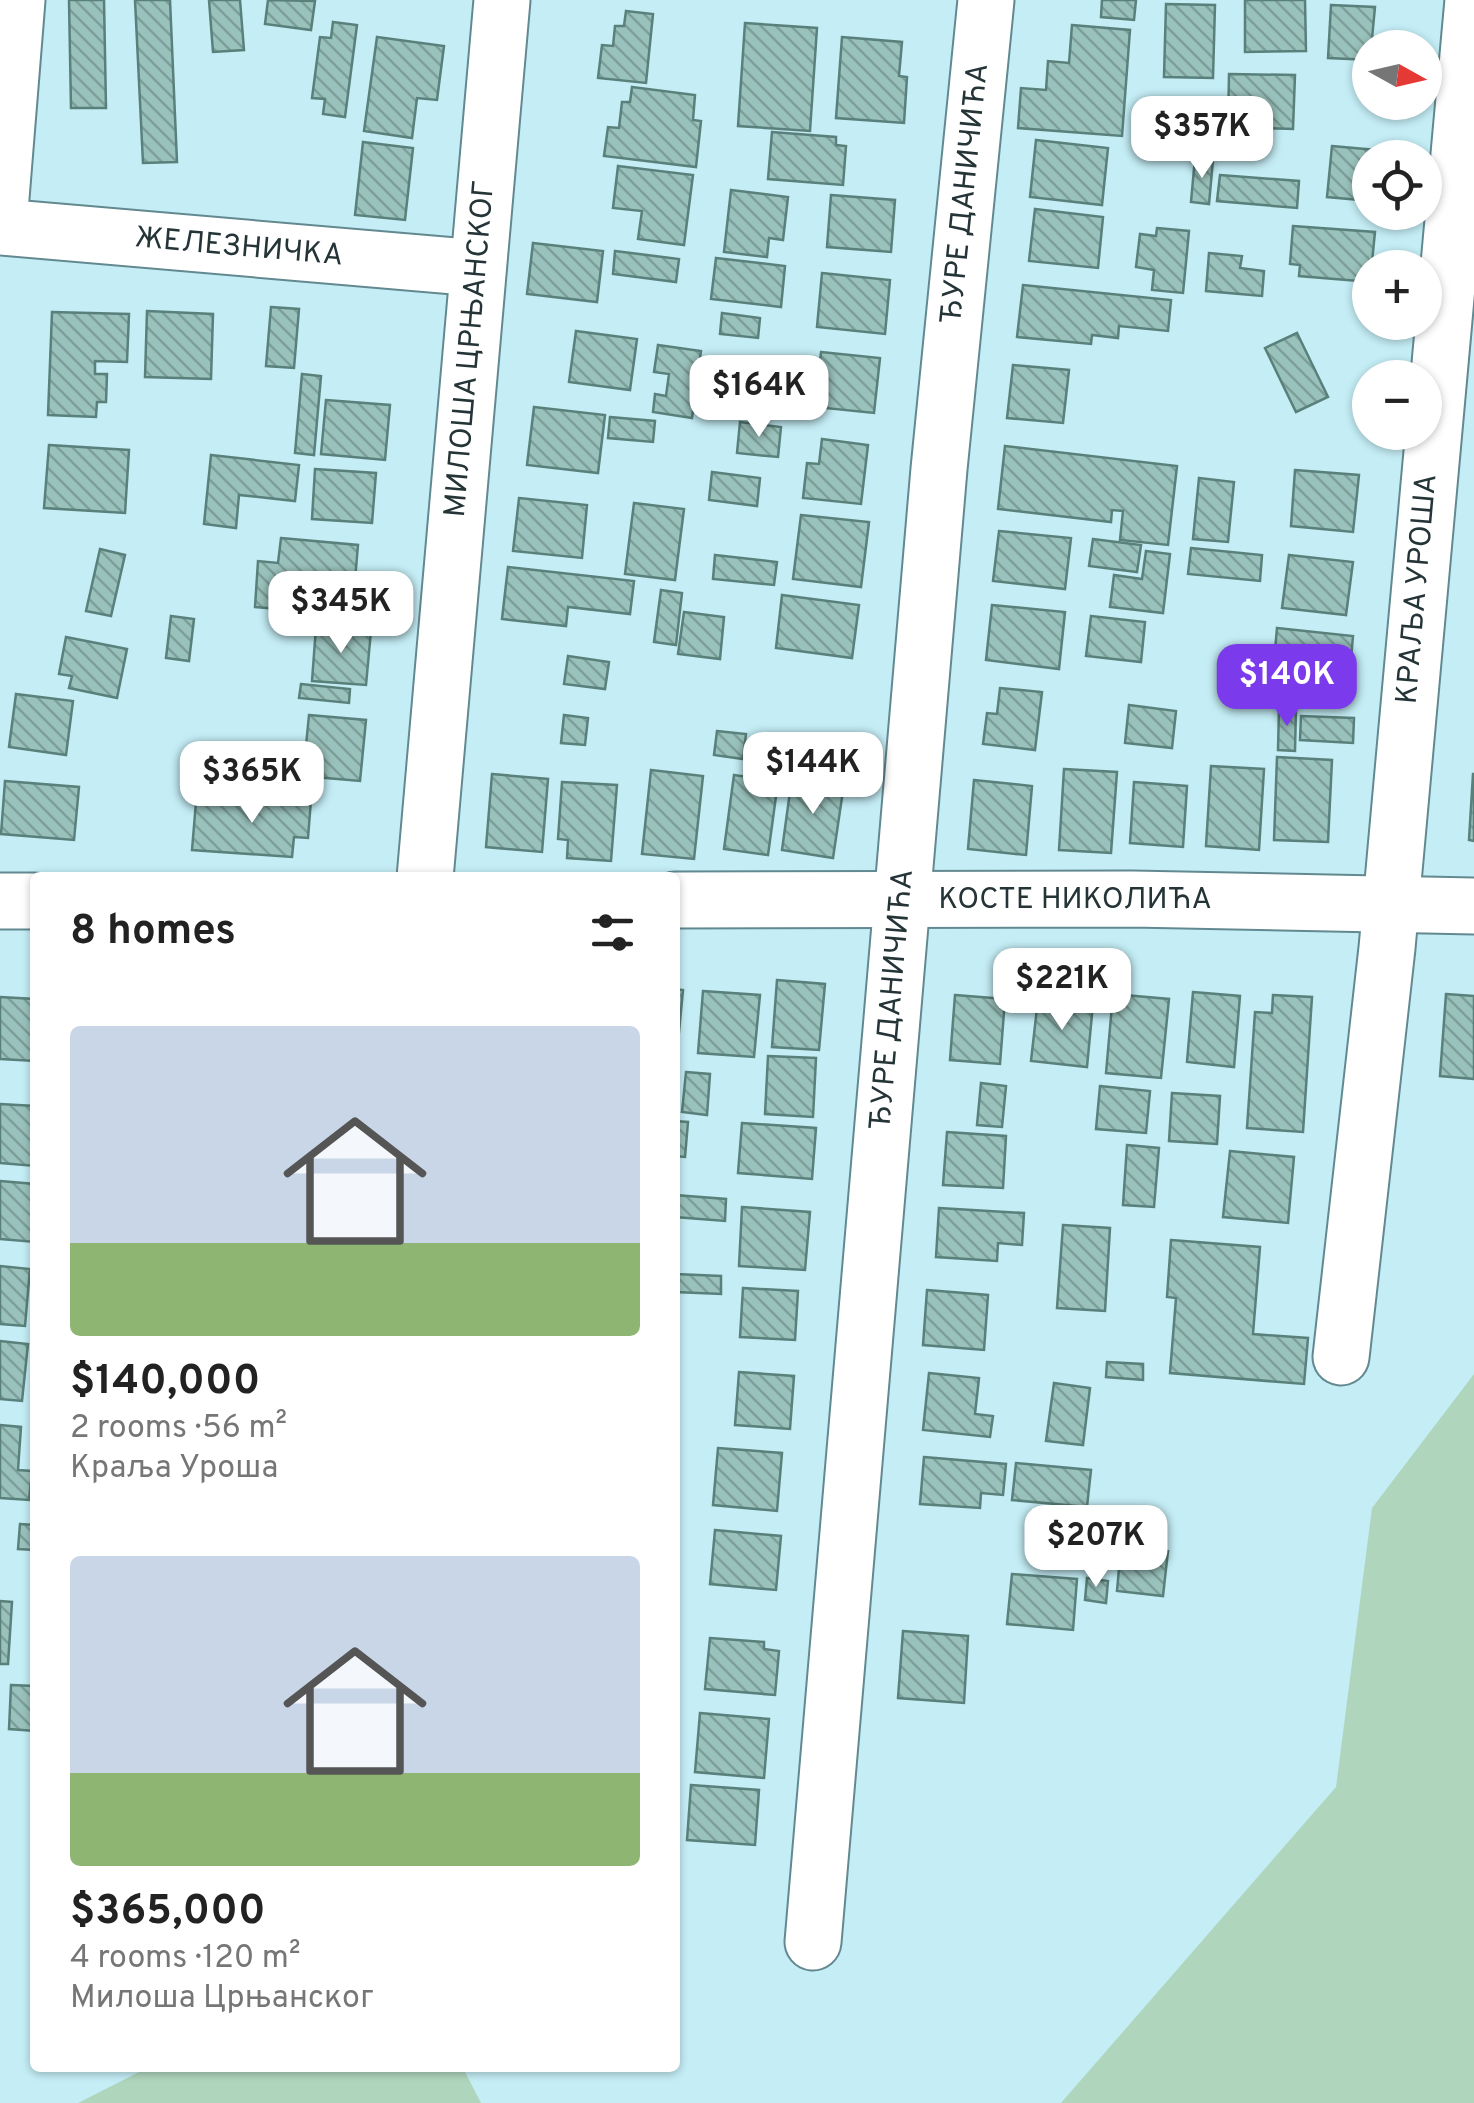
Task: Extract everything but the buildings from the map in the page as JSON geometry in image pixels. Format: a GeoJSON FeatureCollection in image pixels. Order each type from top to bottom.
{"type":"FeatureCollection","features":[{"type":"Feature","properties":{"kind":"street"},"geometry":{"type":"LineString","coordinates":[[0,210],[17,0]]}},
{"type":"Feature","properties":{"kind":"street","name":"МИЛОША ЦРЊАНСКОГ"},"geometry":{"type":"LineString","coordinates":[[426,872],[502,0]]}},
{"type":"Feature","properties":{"kind":"street","name":"ЂУРЕ ДАНИЧИЋА"},"geometry":{"type":"LineString","coordinates":[[813,1942],[956,286],[986,0]]}},
{"type":"Feature","properties":{"kind":"street","name":"КРАЉА УРОША"},"geometry":{"type":"LineString","coordinates":[[1341,1357],[1391,903],[1473,0]]}},
{"type":"Feature","properties":{"kind":"street","name":"ЖЕЛЕЗНИЧКА"},"geometry":{"type":"LineString","coordinates":[[0,227],[478,268]]}},
{"type":"Feature","properties":{"kind":"street","name":"КОСТЕ НИКОЛИЋА"},"geometry":{"type":"LineString","coordinates":[[680,900],[902,898],[1474,906]]}},
{"type":"Feature","properties":{"kind":"street"},"geometry":{"type":"LineString","coordinates":[[0,901],[30,901]]}},
{"type":"Feature","properties":{"kind":"green space"},"geometry":{"type":"Polygon","coordinates":[[[1474,1374],[1474,2103],[1061,2103],[1336,1787],[1372,1508],[1474,1374]]]}},
{"type":"Feature","properties":{"kind":"green space"},"geometry":{"type":"Polygon","coordinates":[[[139,2072],[465,2072],[481,2103],[78,2103],[139,2072]]]}}]}
